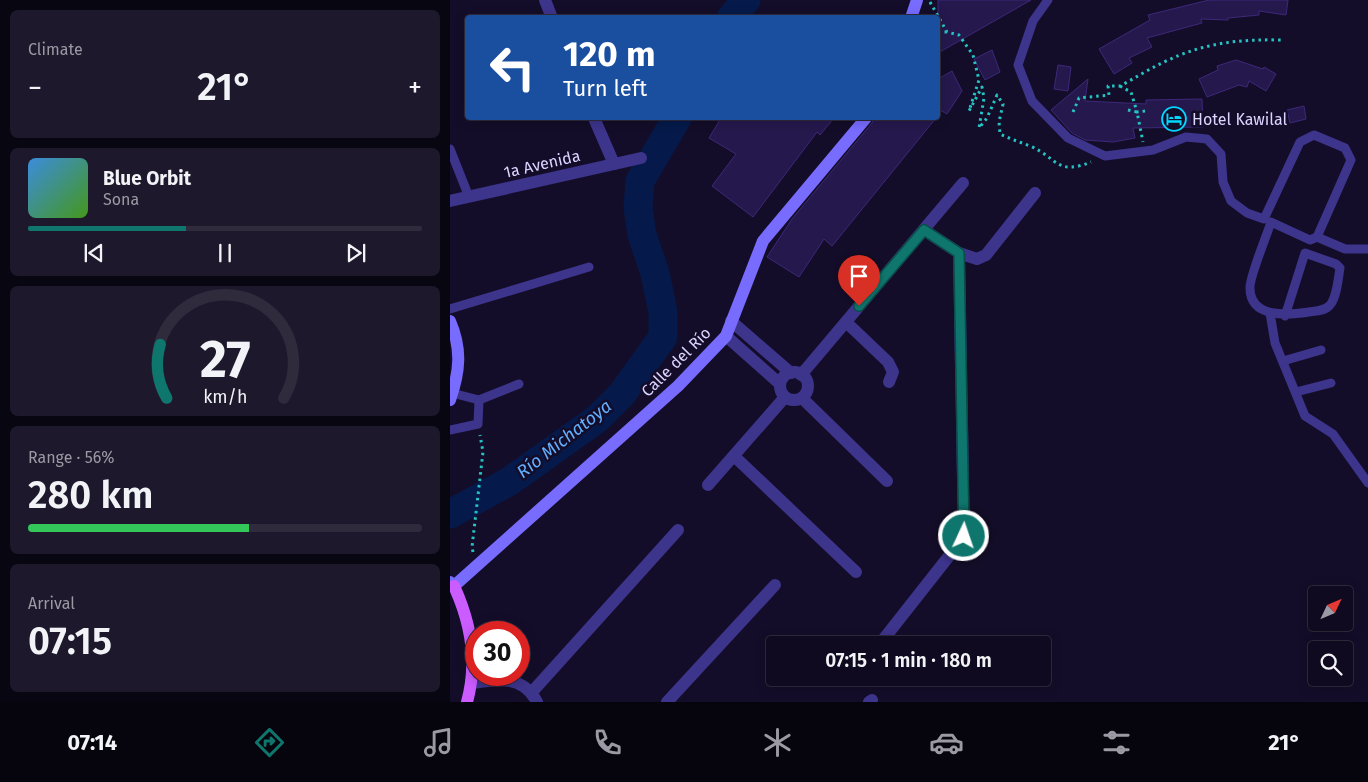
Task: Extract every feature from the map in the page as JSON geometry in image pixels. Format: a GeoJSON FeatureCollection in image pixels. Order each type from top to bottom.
{"type":"FeatureCollection","features":[{"type":"Feature","properties":{"kind":"main road"},"geometry":{"type":"LineString","coordinates":[[912,15],[917,0]]}},
{"type":"Feature","properties":{"kind":"main road","name":"Calle del Río"},"geometry":{"type":"LineString","coordinates":[[452,584],[671,393],[726,336],[763,241],[864,120]]}},
{"type":"Feature","properties":{"kind":"main road"},"geometry":{"type":"LineString","coordinates":[[450,321],[458,340],[459,363],[451,396]]}},
{"type":"Feature","properties":{"kind":"main road"},"geometry":{"type":"LineString","coordinates":[[452,584],[463,605],[468,621]]}},
{"type":"Feature","properties":{"kind":"main road"},"geometry":{"type":"LineString","coordinates":[[467,702],[472,686]]}},
{"type":"Feature","properties":{"kind":"street"},"geometry":{"type":"LineString","coordinates":[[545,0],[551,15]]}},
{"type":"Feature","properties":{"kind":"street"},"geometry":{"type":"LineString","coordinates":[[595,120],[614,164]]}},
{"type":"Feature","properties":{"kind":"street","name":"1a Avenida"},"geometry":{"type":"LineString","coordinates":[[450,201],[641,158]]}},
{"type":"Feature","properties":{"kind":"street"},"geometry":{"type":"LineString","coordinates":[[780,384],[782,379],[796,374],[846,322],[963,183]]}},
{"type":"Feature","properties":{"kind":"street"},"geometry":{"type":"LineString","coordinates":[[924,230],[959,253],[977,259],[986,255],[1035,193]]}},
{"type":"Feature","properties":{"kind":"street"},"geometry":{"type":"LineString","coordinates":[[886,636],[964,536],[959,253]]}},
{"type":"Feature","properties":{"kind":"street"},"geometry":{"type":"LineString","coordinates":[[731,321],[806,380],[808,386],[802,398]]}},
{"type":"Feature","properties":{"kind":"street"},"geometry":{"type":"LineString","coordinates":[[846,322],[888,362],[893,372],[889,382]]}},
{"type":"Feature","properties":{"kind":"street"},"geometry":{"type":"LineString","coordinates":[[726,336],[780,384],[784,397],[790,400],[802,398]]}},
{"type":"Feature","properties":{"kind":"street"},"geometry":{"type":"LineString","coordinates":[[708,486],[784,397]]}},
{"type":"Feature","properties":{"kind":"street"},"geometry":{"type":"LineString","coordinates":[[802,398],[887,481]]}},
{"type":"Feature","properties":{"kind":"street"},"geometry":{"type":"LineString","coordinates":[[734,456],[856,572]]}},
{"type":"Feature","properties":{"kind":"street"},"geometry":{"type":"LineString","coordinates":[[522,686],[534,697],[678,530]]}},
{"type":"Feature","properties":{"kind":"street"},"geometry":{"type":"LineString","coordinates":[[667,702],[775,585]]}},
{"type":"Feature","properties":{"kind":"lane"},"geometry":{"type":"LineString","coordinates":[[1048,0],[1033,21],[1018,65],[1032,101],[1068,138],[1105,156],[1153,150],[1186,136],[1207,139],[1221,154],[1223,182],[1231,201],[1247,213],[1267,221],[1310,240],[1317,237],[1351,160],[1344,148],[1314,135],[1300,142],[1267,221],[1250,288],[1256,304],[1270,313],[1285,316],[1322,310],[1329,307],[1333,300],[1340,268],[1338,265],[1304,253],[1285,316]]}},
{"type":"Feature","properties":{"kind":"lane"},"geometry":{"type":"LineString","coordinates":[[450,149],[469,196]]}},
{"type":"Feature","properties":{"kind":"lane"},"geometry":{"type":"LineString","coordinates":[[1317,237],[1345,249],[1368,250]]}},
{"type":"Feature","properties":{"kind":"lane"},"geometry":{"type":"LineString","coordinates":[[450,309],[589,267]]}},
{"type":"Feature","properties":{"kind":"lane"},"geometry":{"type":"LineString","coordinates":[[1270,313],[1275,343],[1305,416],[1333,434],[1368,483]]}},
{"type":"Feature","properties":{"kind":"lane"},"geometry":{"type":"LineString","coordinates":[[1283,362],[1321,350]]}},
{"type":"Feature","properties":{"kind":"lane"},"geometry":{"type":"LineString","coordinates":[[1296,392],[1331,383]]}},
{"type":"Feature","properties":{"kind":"lane"},"geometry":{"type":"LineString","coordinates":[[451,396],[479,400],[519,384]]}},
{"type":"Feature","properties":{"kind":"lane"},"geometry":{"type":"LineString","coordinates":[[450,430],[478,424],[479,400]]}},
{"type":"Feature","properties":{"kind":"path"},"geometry":{"type":"LineString","coordinates":[[929,0],[937,15]]}},
{"type":"Feature","properties":{"kind":"path"},"geometry":{"type":"LineString","coordinates":[[940,20],[947,32]]}},
{"type":"Feature","properties":{"kind":"path"},"geometry":{"type":"LineString","coordinates":[[940,32],[959,35],[973,55],[979,80],[969,111],[982,87],[984,98],[979,128],[986,118],[996,95],[1003,104],[999,122],[1000,134],[1031,146],[1059,166],[1076,168],[1105,156]]}},
{"type":"Feature","properties":{"kind":"path"},"geometry":{"type":"LineString","coordinates":[[1120,86],[1163,62],[1216,43],[1248,39],[1281,40]]}},
{"type":"Feature","properties":{"kind":"path"},"geometry":{"type":"LineString","coordinates":[[1073,112],[1079,98],[1109,95],[1108,86],[1120,86],[1131,92],[1143,142],[1153,150]]}},
{"type":"Feature","properties":{"kind":"path"},"geometry":{"type":"LineString","coordinates":[[1128,110],[1146,111]]}},
{"type":"Feature","properties":{"kind":"path"},"geometry":{"type":"LineString","coordinates":[[472,547],[483,452],[478,424]]}},
{"type":"Feature","properties":{"kind":"building"},"geometry":{"type":"Polygon","coordinates":[[[938,0],[1031,0],[940,52],[940,15],[938,15],[938,0]]]}},
{"type":"Feature","properties":{"kind":"building"},"geometry":{"type":"Polygon","coordinates":[[[1209,0],[1288,0],[1286,15],[1259,11],[1259,15],[1228,18],[1228,20],[1201,19],[1202,23],[1147,38],[1152,47],[1129,58],[1132,63],[1114,74],[1099,49],[1150,20],[1148,15],[1209,0]]]}},
{"type":"Feature","properties":{"kind":"building"},"geometry":{"type":"Polygon","coordinates":[[[992,50],[1000,72],[985,80],[974,59],[992,50]]]}},
{"type":"Feature","properties":{"kind":"building"},"geometry":{"type":"Polygon","coordinates":[[[1236,60],[1263,69],[1264,67],[1276,74],[1266,91],[1249,81],[1247,87],[1239,85],[1207,97],[1199,79],[1218,70],[1217,66],[1236,60]]]}},
{"type":"Feature","properties":{"kind":"building"},"geometry":{"type":"Polygon","coordinates":[[[1058,65],[1071,67],[1068,91],[1054,89],[1058,65]]]}},
{"type":"Feature","properties":{"kind":"building"},"geometry":{"type":"Polygon","coordinates":[[[952,71],[962,91],[947,114],[940,110],[940,78],[952,71]]]}},
{"type":"Feature","properties":{"kind":"building"},"geometry":{"type":"Polygon","coordinates":[[[1088,79],[1085,101],[1146,104],[1146,100],[1202,99],[1203,127],[1133,128],[1135,138],[1113,142],[1085,140],[1072,133],[1051,110],[1088,79]]]}},
{"type":"Feature","properties":{"kind":"building"},"geometry":{"type":"Polygon","coordinates":[[[1304,106],[1306,119],[1290,123],[1287,110],[1304,106]]]}},
{"type":"Feature","properties":{"kind":"building"},"geometry":{"type":"Polygon","coordinates":[[[720,120],[832,120],[820,135],[817,132],[753,217],[712,186],[736,154],[709,138],[720,120]]]}},
{"type":"Feature","properties":{"kind":"building"},"geometry":{"type":"Polygon","coordinates":[[[873,120],[934,120],[832,246],[824,239],[799,277],[767,257],[792,219],[873,120]]]}},
{"type":"Feature","properties":{"kind":"waterway","name":"Río Michatoya"},"geometry":{"type":"LineString","coordinates":[[734,15],[746,0]]}},
{"type":"Feature","properties":{"kind":"waterway","name":"Río Michatoya"},"geometry":{"type":"LineString","coordinates":[[450,514],[510,481],[597,419],[622,394],[663,337],[663,312],[655,273],[642,235],[638,208],[640,181],[676,120]]}},
{"type":"Feature","properties":{"kind":"place","name":"Hotel Kawilal"},"geometry":{"type":"Point","coordinates":[1174,119]}},
{"type":"Feature","properties":{"kind":"route"},"geometry":{"type":"LineString","coordinates":[[859,306],[924,230],[959,253],[964,536]]}}]}
